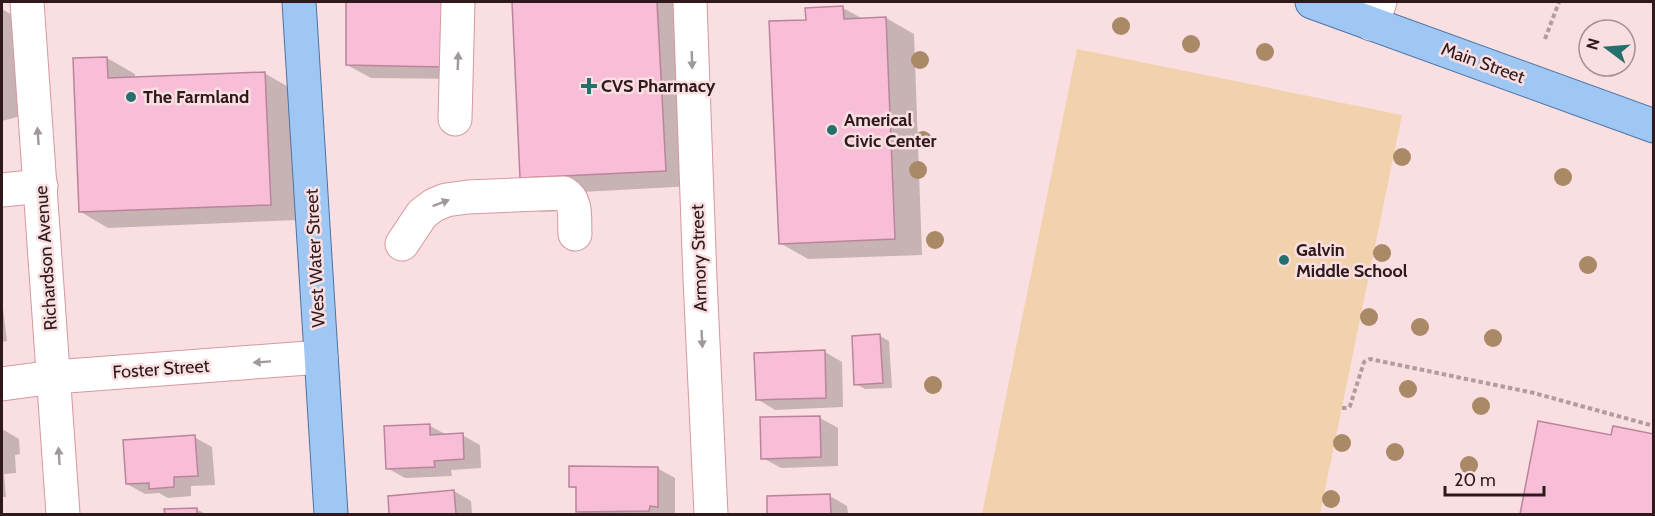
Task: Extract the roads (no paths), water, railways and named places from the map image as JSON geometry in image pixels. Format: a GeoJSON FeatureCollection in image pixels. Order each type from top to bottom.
{"type":"FeatureCollection","features":[{"type":"Feature","properties":{"kind":"main road","name":"West Water Street"},"geometry":{"type":"LineString","coordinates":[[299,2],[331,514]]}},
{"type":"Feature","properties":{"kind":"main road","name":"Main Street"},"geometry":{"type":"LineString","coordinates":[[1312,2],[1376,13],[1518,76],[1653,126]]}},
{"type":"Feature","properties":{"kind":"street","name":"Richardson Avenue"},"geometry":{"type":"LineString","coordinates":[[27,2],[63,514]]}},
{"type":"Feature","properties":{"kind":"street"},"geometry":{"type":"LineString","coordinates":[[455,119],[458,2]]}},
{"type":"Feature","properties":{"kind":"street","name":"Armory Street"},"geometry":{"type":"LineString","coordinates":[[690,2],[711,514]]}},
{"type":"Feature","properties":{"kind":"street"},"geometry":{"type":"LineString","coordinates":[[2,190],[41,186]]}},
{"type":"Feature","properties":{"kind":"street"},"geometry":{"type":"LineString","coordinates":[[402,244],[422,214],[431,206],[446,200],[468,197],[564,193],[569,196],[573,204],[575,234]]}},
{"type":"Feature","properties":{"kind":"street","name":"Foster Street"},"geometry":{"type":"LineString","coordinates":[[2,384],[54,377],[321,357]]}},
{"type":"Feature","properties":{"kind":"place","name":"CVS Pharmacy"},"geometry":{"type":"Point","coordinates":[589,86]}},
{"type":"Feature","properties":{"kind":"place","name":"The Farmland"},"geometry":{"type":"Point","coordinates":[131,97]}},
{"type":"Feature","properties":{"kind":"place","name":"Americal Civic Center"},"geometry":{"type":"Point","coordinates":[832,130]}},
{"type":"Feature","properties":{"kind":"place","name":"Galvin Middle School"},"geometry":{"type":"Point","coordinates":[1284,260]}}]}
